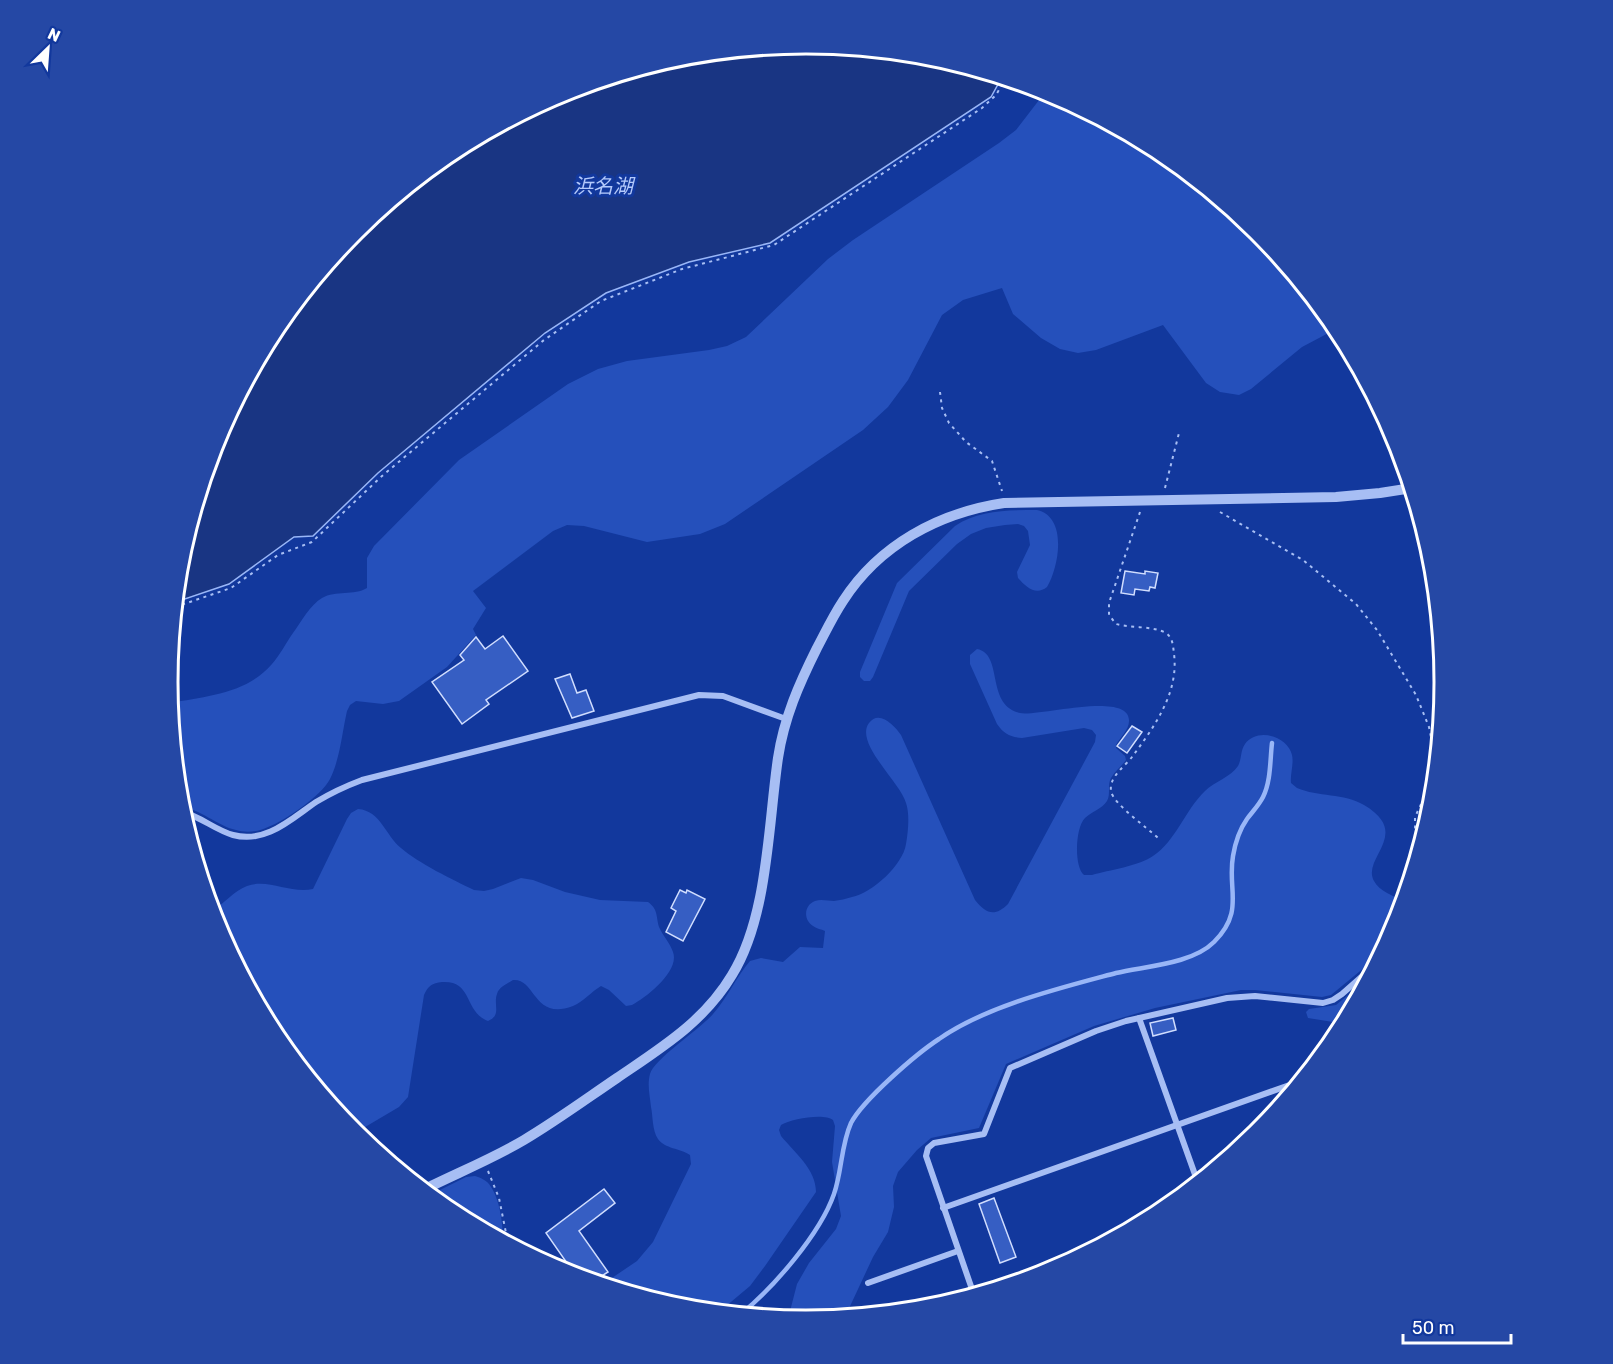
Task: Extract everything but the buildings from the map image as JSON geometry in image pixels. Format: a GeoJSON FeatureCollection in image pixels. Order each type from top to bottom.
{"type":"FeatureCollection","features":[{"type":"Feature","properties":{"kind":"street"},"geometry":{"type":"LineString","coordinates":[[432,1186],[541,1130],[674,1040],[699,1018],[721,992],[744,953],[758,910],[778,760],[786,719],[802,678],[849,592],[870,568],[903,540],[931,524],[960,512],[1004,503],[1358,496],[1404,489]]}},
{"type":"Feature","properties":{"kind":"street"},"geometry":{"type":"LineString","coordinates":[[194,817],[234,835],[259,836],[281,826],[332,793],[362,780],[699,695],[723,696],[786,719]]}},
{"type":"Feature","properties":{"kind":"street"},"geometry":{"type":"LineString","coordinates":[[972,1288],[926,1156],[928,1148],[941,1140],[984,1134],[1010,1068],[1096,1031],[1139,1018],[1241,996],[1323,1003],[1342,994],[1360,978]]}},
{"type":"Feature","properties":{"kind":"street"},"geometry":{"type":"LineString","coordinates":[[1139,1018],[1195,1175]]}},
{"type":"Feature","properties":{"kind":"street"},"geometry":{"type":"LineString","coordinates":[[943,1208],[1287,1086]]}},
{"type":"Feature","properties":{"kind":"street"},"geometry":{"type":"LineString","coordinates":[[868,1283],[958,1251]]}},
{"type":"Feature","properties":{"kind":"path"},"geometry":{"type":"LineString","coordinates":[[184,604],[231,588],[278,555],[312,542],[388,470],[544,340],[601,301],[682,269],[774,244],[982,108],[996,95],[1002,85]]}},
{"type":"Feature","properties":{"kind":"path"},"geometry":{"type":"LineString","coordinates":[[940,392],[945,416],[954,430],[992,461],[1004,503]]}},
{"type":"Feature","properties":{"kind":"path"},"geometry":{"type":"LineString","coordinates":[[1165,500],[1165,484],[1179,433]]}},
{"type":"Feature","properties":{"kind":"path"},"geometry":{"type":"LineString","coordinates":[[1216,499],[1216,507],[1225,515],[1304,560],[1356,604],[1377,630],[1416,695],[1431,739]]}},
{"type":"Feature","properties":{"kind":"path"},"geometry":{"type":"LineString","coordinates":[[1140,500],[1140,512],[1110,603],[1109,615],[1116,624],[1167,634],[1172,641],[1176,671],[1167,703],[1143,742],[1113,779],[1111,793],[1118,804],[1159,838]]}},
{"type":"Feature","properties":{"kind":"path"},"geometry":{"type":"LineString","coordinates":[[1416,832],[1415,817],[1423,801]]}},
{"type":"Feature","properties":{"kind":"path"},"geometry":{"type":"LineString","coordinates":[[483,1161],[499,1198],[506,1233]]}},
{"type":"Feature","properties":{"kind":"shaded area"},"geometry":{"type":"Polygon","coordinates":[[[1040,99],[1121,138],[1155,160],[1221,210],[1251,238],[1279,268],[1329,333],[1302,347],[1251,389],[1239,395],[1220,392],[1206,383],[1163,325],[1096,350],[1078,353],[1060,349],[1041,338],[1013,314],[1002,288],[963,300],[942,315],[908,380],[888,407],[863,430],[725,524],[700,534],[647,542],[584,526],[567,525],[553,531],[473,591],[486,608],[473,629],[476,635],[447,667],[399,701],[383,704],[356,701],[350,705],[330,779],[319,793],[293,813],[264,829],[244,832],[229,828],[192,809],[184,764],[179,701],[225,692],[250,682],[262,674],[278,657],[306,614],[318,601],[333,594],[356,592],[367,588],[367,558],[374,546],[459,460],[568,384],[598,369],[627,361],[709,350],[727,346],[746,337],[828,259],[1016,130],[1040,99]]]}},
{"type":"Feature","properties":{"kind":"shaded area"},"geometry":{"type":"Polygon","coordinates":[[[1037,510],[1047,514],[1057,532],[1055,568],[1047,587],[1039,591],[1035,590],[1018,578],[1017,572],[1030,545],[1028,531],[1024,526],[1005,525],[986,528],[971,534],[957,544],[909,591],[873,677],[870,681],[864,681],[860,677],[860,672],[897,583],[955,526],[984,514],[1037,510]]]}},
{"type":"Feature","properties":{"kind":"shaded area"},"geometry":{"type":"Polygon","coordinates":[[[977,649],[985,653],[990,660],[1002,700],[1009,708],[1020,713],[1099,706],[1115,707],[1125,712],[1129,724],[1116,748],[1126,760],[1111,778],[1107,801],[1085,818],[1079,830],[1077,856],[1084,875],[1132,865],[1161,850],[1205,791],[1235,770],[1242,749],[1250,739],[1264,735],[1272,736],[1285,743],[1292,755],[1291,783],[1305,791],[1356,801],[1378,816],[1384,826],[1385,836],[1372,872],[1376,885],[1396,897],[1367,965],[1331,995],[1322,997],[1241,990],[1155,1008],[1094,1026],[1006,1064],[979,1128],[931,1138],[898,1172],[893,1186],[894,1207],[888,1232],[873,1257],[849,1309],[790,1310],[797,1284],[809,1263],[836,1229],[841,1216],[832,1162],[835,1126],[833,1120],[822,1117],[799,1119],[781,1125],[779,1130],[781,1136],[809,1169],[816,1192],[750,1286],[727,1305],[644,1289],[611,1279],[637,1261],[653,1242],[691,1164],[690,1155],[665,1145],[656,1135],[649,1086],[653,1068],[713,1014],[750,961],[761,958],[783,962],[800,947],[823,948],[825,931],[813,926],[806,917],[811,903],[817,900],[845,899],[868,890],[893,869],[904,852],[908,829],[907,807],[902,795],[868,741],[866,731],[873,719],[887,720],[901,735],[975,900],[991,912],[999,911],[1008,904],[1095,742],[1096,735],[1092,730],[1084,728],[1022,738],[1005,733],[997,724],[970,664],[970,655],[977,649]]]}},
{"type":"Feature","properties":{"kind":"shaded area"},"geometry":{"type":"Polygon","coordinates":[[[358,809],[372,814],[408,854],[474,890],[493,889],[521,878],[600,900],[648,902],[655,910],[659,927],[673,952],[672,967],[661,983],[646,996],[626,1006],[609,990],[601,986],[573,1006],[560,1009],[550,1008],[543,1004],[521,981],[513,980],[498,992],[495,1016],[488,1021],[475,1011],[459,986],[442,982],[433,984],[424,995],[408,1097],[399,1107],[364,1128],[334,1096],[284,1031],[243,960],[220,906],[238,891],[255,884],[296,890],[313,889],[351,813],[358,809]]]}},
{"type":"Feature","properties":{"kind":"shaded area"},"geometry":{"type":"Polygon","coordinates":[[[1352,992],[1335,1022],[1308,1018],[1306,1012],[1309,1009],[1336,1005],[1352,992]]]}},
{"type":"Feature","properties":{"kind":"shaded area"},"geometry":{"type":"Polygon","coordinates":[[[475,1176],[486,1181],[494,1192],[502,1231],[439,1191],[466,1177],[475,1176]]]}},
{"type":"Feature","properties":{"kind":"water","name":"浜名湖"},"geometry":{"type":"Polygon","coordinates":[[[765,55],[848,55],[929,66],[998,84],[991,97],[770,243],[689,262],[606,293],[545,333],[378,473],[313,536],[294,537],[229,584],[184,599],[200,519],[226,442],[243,404],[284,333],[334,268],[392,210],[458,160],[492,138],[529,119],[605,87],[644,75],[725,59],[765,55]]]}},
{"type":"Feature","properties":{"kind":"waterway"},"geometry":{"type":"LineString","coordinates":[[749,1307],[795,1259],[827,1210],[839,1176],[848,1131],[857,1113],[878,1090],[917,1055],[958,1027],[1024,999],[1116,973],[1181,960],[1194,955],[1214,942],[1223,931],[1232,910],[1232,868],[1235,847],[1244,823],[1260,803],[1266,791],[1272,743]]}}]}
